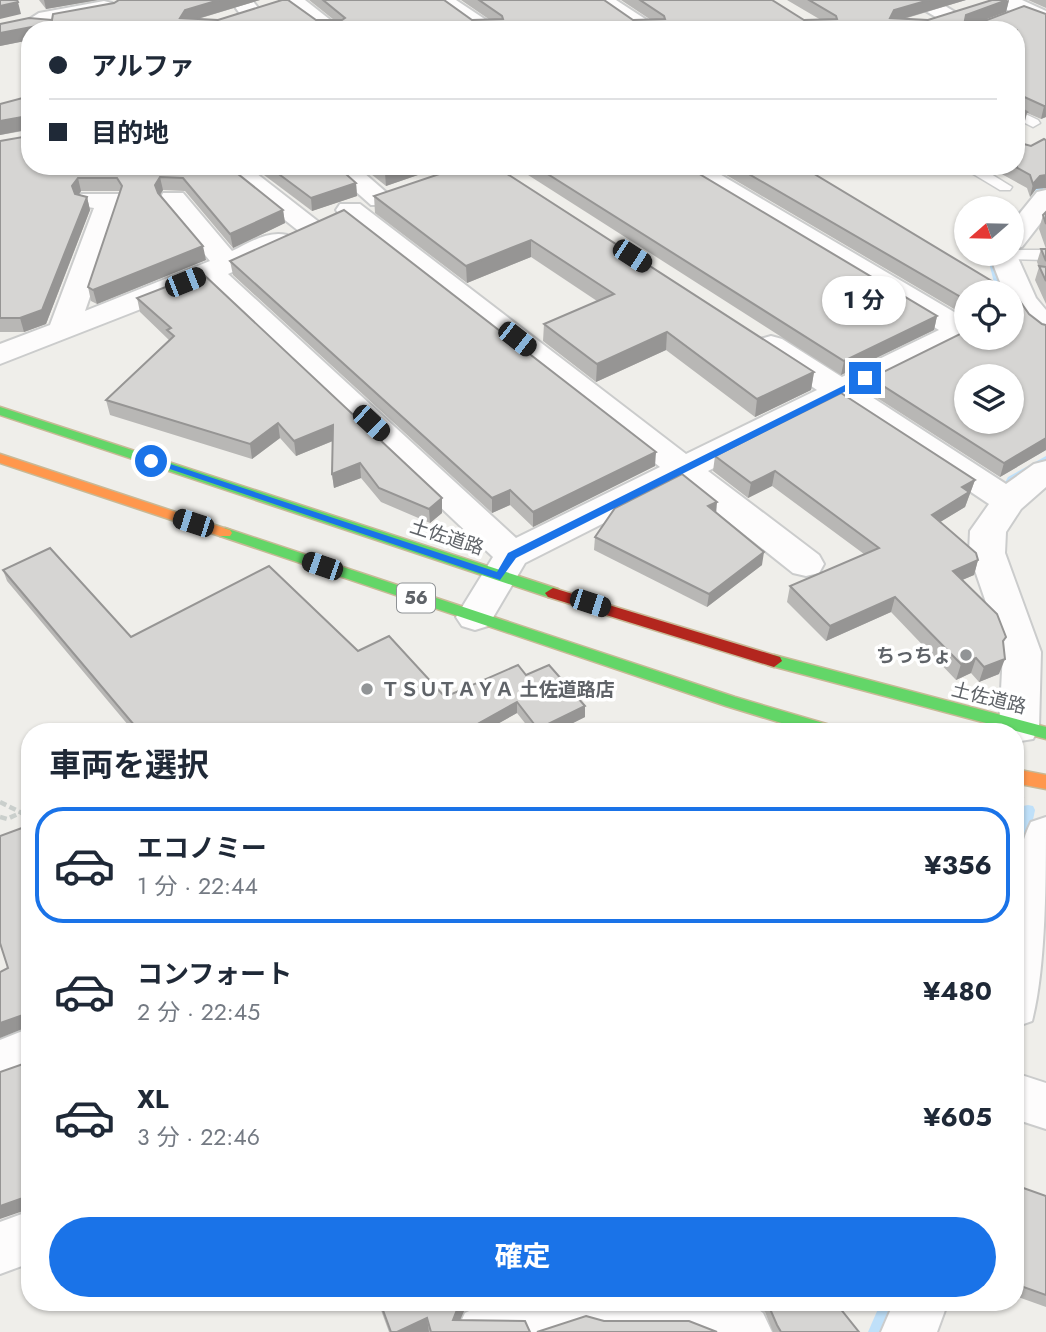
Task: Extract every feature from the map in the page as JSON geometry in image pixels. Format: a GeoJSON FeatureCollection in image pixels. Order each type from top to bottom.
{"type":"FeatureCollection","features":[{"type":"Feature","properties":{"kind":"highway","name":"土佐道路"},"geometry":{"type":"LineString","coordinates":[[0,411],[506,566],[754,656],[1006,723]]}},
{"type":"Feature","properties":{"kind":"highway","name":"56"},"geometry":{"type":"LineString","coordinates":[[0,458],[732,702],[803,723]]}},
{"type":"Feature","properties":{"kind":"highway"},"geometry":{"type":"LineString","coordinates":[[1024,778],[1046,782]]}},
{"type":"Feature","properties":{"kind":"street"},"geometry":{"type":"LineString","coordinates":[[26,0],[39,21]]}},
{"type":"Feature","properties":{"kind":"street"},"geometry":{"type":"LineString","coordinates":[[229,20],[246,7],[291,0],[320,21]]}},
{"type":"Feature","properties":{"kind":"street"},"geometry":{"type":"LineString","coordinates":[[441,0],[475,21]]}},
{"type":"Feature","properties":{"kind":"street"},"geometry":{"type":"LineString","coordinates":[[600,0],[636,21]]}},
{"type":"Feature","properties":{"kind":"street"},"geometry":{"type":"LineString","coordinates":[[918,0],[949,15]]}},
{"type":"Feature","properties":{"kind":"street"},"geometry":{"type":"LineString","coordinates":[[58,21],[116,6]]}},
{"type":"Feature","properties":{"kind":"street"},"geometry":{"type":"LineString","coordinates":[[929,21],[993,6],[1037,15]]}},
{"type":"Feature","properties":{"kind":"street"},"geometry":{"type":"LineString","coordinates":[[13,25],[21,25]]}},
{"type":"Feature","properties":{"kind":"street"},"geometry":{"type":"LineString","coordinates":[[231,175],[310,226]]}},
{"type":"Feature","properties":{"kind":"street"},"geometry":{"type":"LineString","coordinates":[[0,355],[218,268],[310,226],[393,195],[356,175]]}},
{"type":"Feature","properties":{"kind":"street"},"geometry":{"type":"LineString","coordinates":[[702,175],[954,323]]}},
{"type":"Feature","properties":{"kind":"street"},"geometry":{"type":"LineString","coordinates":[[1024,226],[1046,198]]}},
{"type":"Feature","properties":{"kind":"street"},"geometry":{"type":"LineString","coordinates":[[173,199],[218,268],[506,566]]}},
{"type":"Feature","properties":{"kind":"street"},"geometry":{"type":"LineString","coordinates":[[63,330],[110,200],[91,200]]}},
{"type":"Feature","properties":{"kind":"street"},"geometry":{"type":"LineString","coordinates":[[350,210],[806,564]]}},
{"type":"Feature","properties":{"kind":"street"},"geometry":{"type":"LineString","coordinates":[[1010,266],[1031,311]]}},
{"type":"Feature","properties":{"kind":"street"},"geometry":{"type":"LineString","coordinates":[[748,331],[1001,496]]}},
{"type":"Feature","properties":{"kind":"street"},"geometry":{"type":"LineString","coordinates":[[475,617],[506,566],[684,469],[954,334]]}},
{"type":"Feature","properties":{"kind":"street"},"geometry":{"type":"LineString","coordinates":[[1032,730],[1022,652],[987,553],[988,531],[1001,496],[1046,472]]}},
{"type":"Feature","properties":{"kind":"street"},"geometry":{"type":"LineString","coordinates":[[1024,956],[1046,834]]}},
{"type":"Feature","properties":{"kind":"street"},"geometry":{"type":"LineString","coordinates":[[0,1062],[21,1054]]}},
{"type":"Feature","properties":{"kind":"street"},"geometry":{"type":"LineString","coordinates":[[1024,1099],[1046,1106]]}},
{"type":"Feature","properties":{"kind":"street"},"geometry":{"type":"LineString","coordinates":[[0,1248],[21,1240]]}},
{"type":"Feature","properties":{"kind":"street"},"geometry":{"type":"LineString","coordinates":[[484,1332],[530,1311]]}},
{"type":"Feature","properties":{"kind":"street"},"geometry":{"type":"LineString","coordinates":[[645,1311],[735,1324],[744,1332]]}},
{"type":"Feature","properties":{"kind":"street"},"geometry":{"type":"LineString","coordinates":[[909,1332],[917,1311]]}},
{"type":"Feature","properties":{"kind":"lane"},"geometry":{"type":"LineString","coordinates":[[1025,118],[1033,123]]}},
{"type":"Feature","properties":{"kind":"lane"},"geometry":{"type":"LineString","coordinates":[[983,175],[1005,187]]}},
{"type":"Feature","properties":{"kind":"lane"},"geometry":{"type":"LineString","coordinates":[[1024,254],[1046,255]]}},
{"type":"Feature","properties":{"kind":"path"},"geometry":{"type":"LineString","coordinates":[[0,802],[21,811]]}},
{"type":"Feature","properties":{"kind":"path"},"geometry":{"type":"LineString","coordinates":[[2,819],[21,811]]}},
{"type":"Feature","properties":{"kind":"building"},"geometry":{"type":"Polygon","coordinates":[[[0,0],[17,0],[18,2],[0,6],[0,0]]]}},
{"type":"Feature","properties":{"kind":"building"},"geometry":{"type":"Polygon","coordinates":[[[119,0],[219,0],[185,10],[180,18],[218,20],[288,0],[316,20],[342,20],[345,18],[323,0],[444,0],[472,20],[503,19],[479,0],[604,0],[633,20],[665,19],[640,0],[772,0],[804,20],[837,19],[809,0],[929,0],[894,10],[890,18],[928,20],[992,0],[1007,0],[966,15],[965,20],[987,20],[1024,6],[1046,14],[1046,106],[1025,97],[1025,21],[21,21],[21,29],[0,33],[0,24],[29,18],[52,20],[53,14],[119,0]]]}},
{"type":"Feature","properties":{"kind":"building"},"geometry":{"type":"Polygon","coordinates":[[[21,98],[21,117],[0,121],[0,104],[21,98]]]}},
{"type":"Feature","properties":{"kind":"building"},"geometry":{"type":"Polygon","coordinates":[[[21,137],[21,175],[239,175],[283,210],[230,234],[183,178],[160,177],[155,185],[158,193],[203,246],[93,290],[88,287],[122,186],[117,178],[78,178],[72,186],[75,194],[87,197],[42,310],[20,318],[0,318],[0,141],[21,137]]]}},
{"type":"Feature","properties":{"kind":"building"},"geometry":{"type":"Polygon","coordinates":[[[1044,139],[1046,175],[1040,176],[1033,184],[1030,175],[1025,172],[1025,144],[1031,146],[1044,139]]]}},
{"type":"Feature","properties":{"kind":"building"},"geometry":{"type":"Polygon","coordinates":[[[280,175],[347,175],[356,183],[311,198],[280,175]]]}},
{"type":"Feature","properties":{"kind":"building"},"geometry":{"type":"Polygon","coordinates":[[[436,175],[509,175],[814,372],[757,399],[667,332],[597,364],[544,324],[614,294],[531,240],[466,266],[374,196],[436,175]]]}},
{"type":"Feature","properties":{"kind":"building"},"geometry":{"type":"Polygon","coordinates":[[[549,175],[701,175],[937,316],[844,361],[549,175]]]}},
{"type":"Feature","properties":{"kind":"building"},"geometry":{"type":"Polygon","coordinates":[[[751,175],[816,175],[954,258],[954,266],[967,266],[990,280],[954,280],[954,293],[751,175]]]}},
{"type":"Feature","properties":{"kind":"building"},"geometry":{"type":"Polygon","coordinates":[[[344,210],[656,452],[533,512],[510,490],[492,498],[230,261],[344,210]]]}},
{"type":"Feature","properties":{"kind":"building"},"geometry":{"type":"Polygon","coordinates":[[[1039,266],[1046,267],[1046,281],[1039,266]]]}},
{"type":"Feature","properties":{"kind":"building"},"geometry":{"type":"Polygon","coordinates":[[[202,273],[442,498],[429,509],[379,488],[360,463],[332,474],[333,425],[294,441],[278,423],[250,444],[106,400],[174,336],[167,330],[171,328],[137,298],[202,273]]]}},
{"type":"Feature","properties":{"kind":"building"},"geometry":{"type":"Polygon","coordinates":[[[1024,307],[1029,314],[1046,325],[1046,438],[1004,463],[959,434],[1024,434],[1024,364],[954,364],[954,431],[871,378],[954,337],[954,350],[1024,350],[1024,307]]]}},
{"type":"Feature","properties":{"kind":"building"},"geometry":{"type":"Polygon","coordinates":[[[841,393],[975,480],[962,487],[969,492],[932,515],[976,553],[978,560],[953,571],[997,614],[1006,637],[1003,641],[1005,659],[984,667],[976,658],[961,664],[895,597],[830,626],[790,586],[879,548],[775,471],[751,483],[715,456],[841,393]]]}},
{"type":"Feature","properties":{"kind":"building"},"geometry":{"type":"Polygon","coordinates":[[[682,474],[717,502],[708,506],[764,552],[709,594],[595,537],[615,508],[682,474]]]}},
{"type":"Feature","properties":{"kind":"building"},"geometry":{"type":"Polygon","coordinates":[[[50,548],[131,637],[269,566],[358,651],[389,636],[445,697],[518,665],[526,675],[549,665],[585,706],[550,723],[533,723],[517,702],[479,723],[132,723],[3,570],[50,548]]]}},
{"type":"Feature","properties":{"kind":"building"},"geometry":{"type":"Polygon","coordinates":[[[21,828],[21,1016],[0,1023],[0,972],[8,968],[0,943],[0,836],[21,828]]]}},
{"type":"Feature","properties":{"kind":"building"},"geometry":{"type":"Polygon","coordinates":[[[21,1065],[21,1199],[0,1206],[0,1072],[21,1065]]]}},
{"type":"Feature","properties":{"kind":"building"},"geometry":{"type":"Polygon","coordinates":[[[1024,1188],[1046,1196],[1046,1295],[1024,1287],[1024,1188]]]}},
{"type":"Feature","properties":{"kind":"building"},"geometry":{"type":"Polygon","coordinates":[[[383,1311],[456,1311],[453,1320],[525,1321],[530,1332],[431,1332],[427,1318],[397,1332],[391,1332],[383,1311]]]}},
{"type":"Feature","properties":{"kind":"building"},"geometry":{"type":"Polygon","coordinates":[[[771,1311],[842,1311],[859,1332],[781,1332],[771,1311]]]}},
{"type":"Feature","properties":{"kind":"building"},"geometry":{"type":"Polygon","coordinates":[[[586,1316],[604,1321],[689,1321],[717,1332],[537,1332],[586,1316]]]}},
{"type":"Feature","properties":{"kind":"waterway"},"geometry":{"type":"LineString","coordinates":[[1024,211],[1037,197],[1046,174]]}},
{"type":"Feature","properties":{"kind":"waterway"},"geometry":{"type":"LineString","coordinates":[[994,266],[998,280]]}},
{"type":"Feature","properties":{"kind":"waterway"},"geometry":{"type":"LineString","coordinates":[[1004,493],[1012,479],[1046,459]]}},
{"type":"Feature","properties":{"kind":"waterway"},"geometry":{"type":"LineString","coordinates":[[1024,830],[1028,810]]}},
{"type":"Feature","properties":{"kind":"waterway"},"geometry":{"type":"LineString","coordinates":[[877,1332],[886,1311]]}},
{"type":"Feature","properties":{"kind":"traffic: fast"},"geometry":{"type":"LineString","coordinates":[[0,411],[553,593]]}},
{"type":"Feature","properties":{"kind":"traffic: fast"},"geometry":{"type":"LineString","coordinates":[[225,533],[732,702],[803,723]]}},
{"type":"Feature","properties":{"kind":"traffic: fast"},"geometry":{"type":"LineString","coordinates":[[774,661],[1008,723]]}},
{"type":"Feature","properties":{"kind":"traffic: fast"},"geometry":{"type":"LineString","coordinates":[[1024,727],[1046,733]]}},
{"type":"Feature","properties":{"kind":"traffic: slow"},"geometry":{"type":"LineString","coordinates":[[0,458],[225,533]]}},
{"type":"Feature","properties":{"kind":"traffic: slow"},"geometry":{"type":"LineString","coordinates":[[1024,778],[1046,782]]}},
{"type":"Feature","properties":{"kind":"traffic: jam"},"geometry":{"type":"LineString","coordinates":[[553,593],[774,661]]}},
{"type":"Feature","properties":{"kind":"place","name":"ちっちょ"},"geometry":{"type":"Point","coordinates":[966,655]}},
{"type":"Feature","properties":{"kind":"place","name":"ＴＳＵＴＡＹＡ 土佐道路店"},"geometry":{"type":"Point","coordinates":[367,689]}},
{"type":"Feature","properties":{"kind":"route"},"geometry":{"type":"LineString","coordinates":[[151,461],[500,576],[512,555],[865,378]]}}]}
